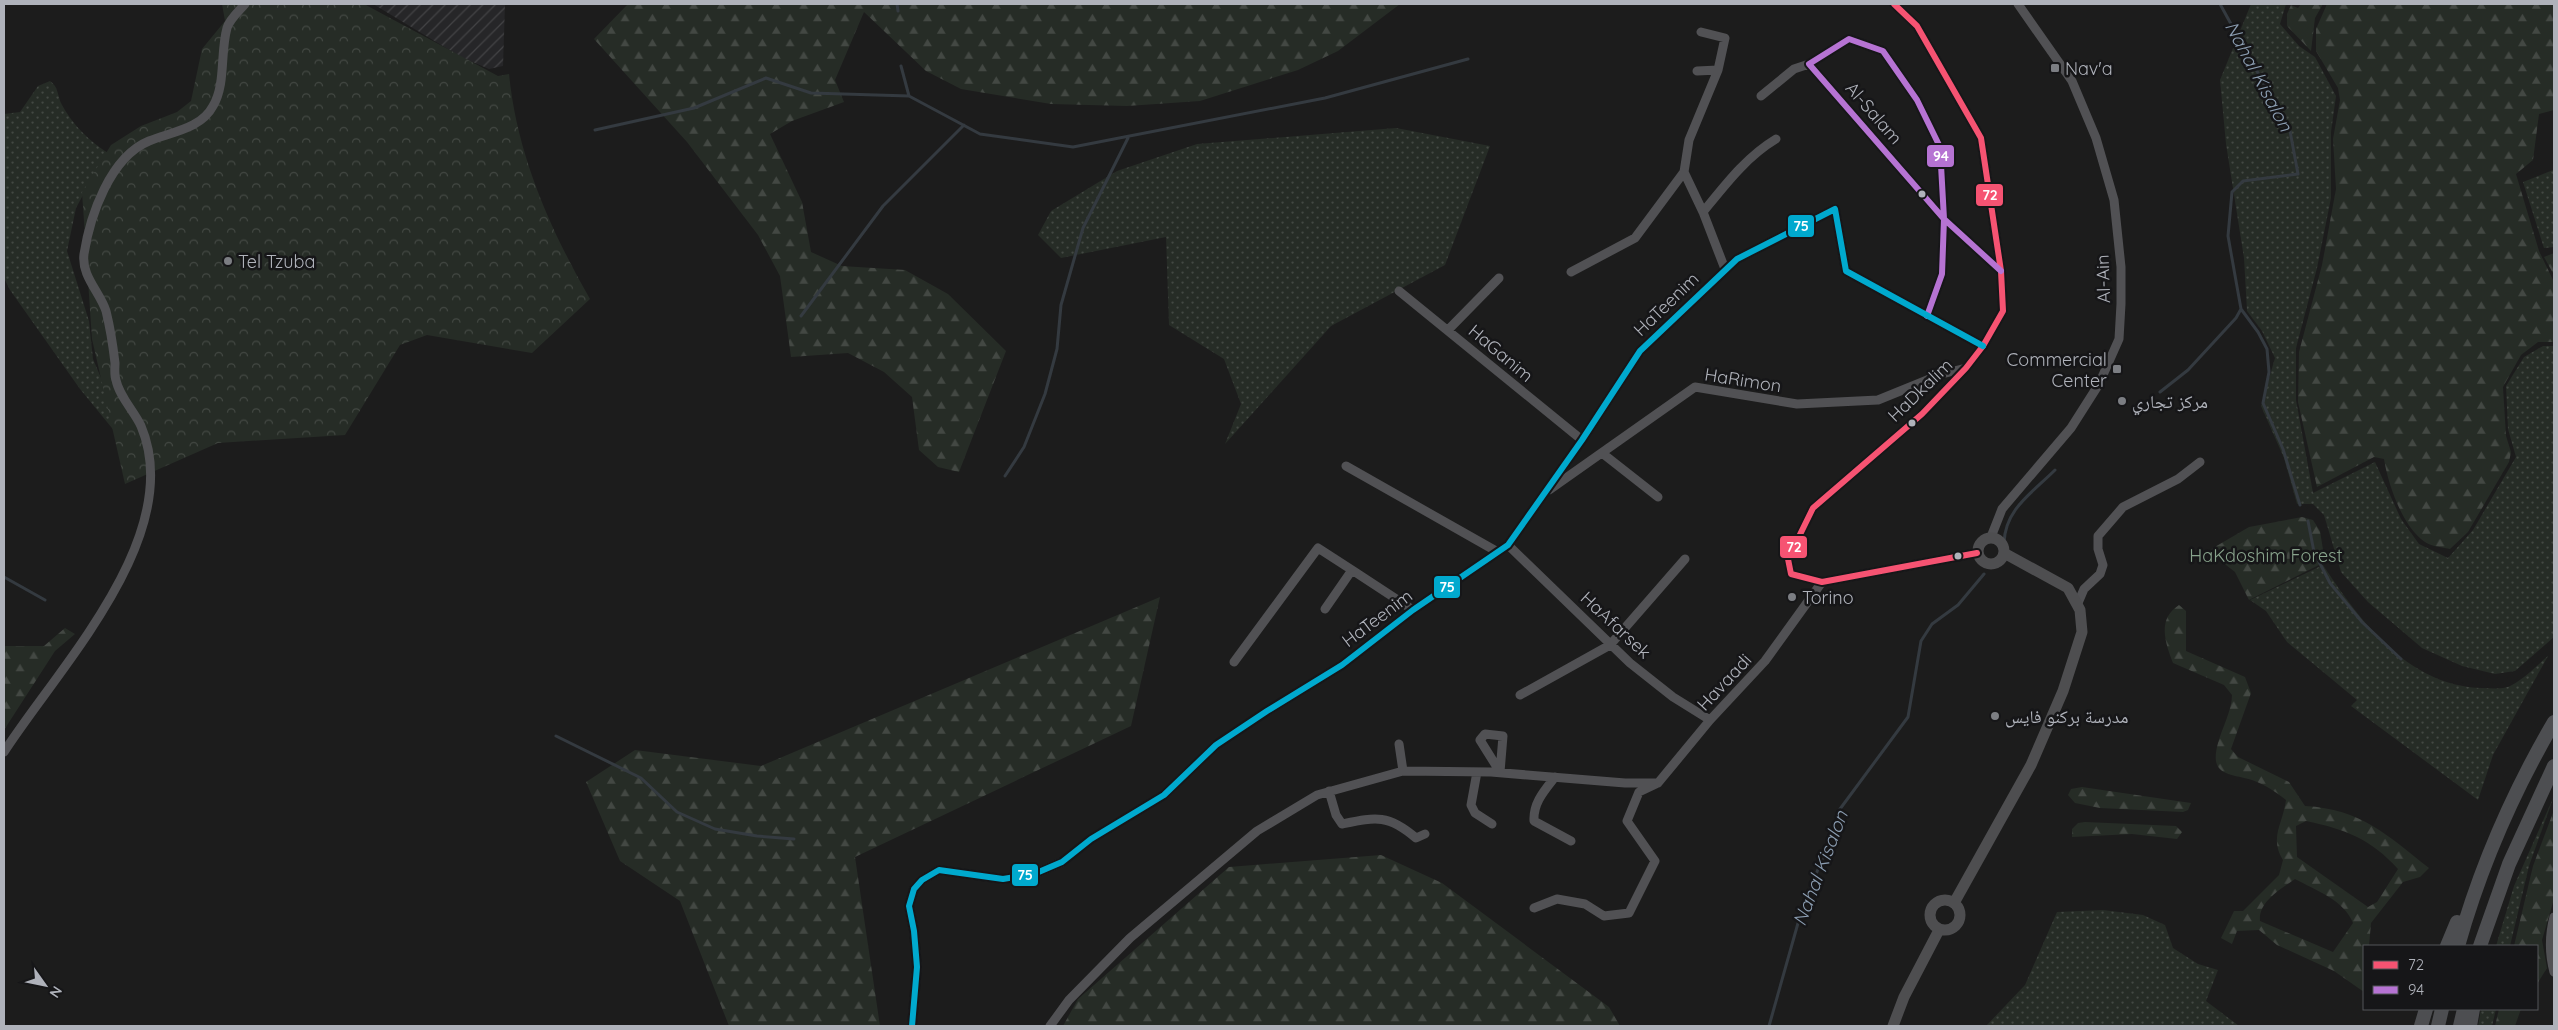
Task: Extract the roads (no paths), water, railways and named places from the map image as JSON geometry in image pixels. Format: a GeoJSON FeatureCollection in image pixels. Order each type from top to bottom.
{"type":"FeatureCollection","features":[{"type":"Feature","properties":{"kind":"highway"},"geometry":{"type":"LineString","coordinates":[[2447,945],[2511,806],[2554,722]]}},
{"type":"Feature","properties":{"kind":"highway"},"geometry":{"type":"LineString","coordinates":[[2480,945],[2509,864],[2554,766]]}},
{"type":"Feature","properties":{"kind":"highway"},"geometry":{"type":"LineString","coordinates":[[2458,945],[2476,889],[2511,806]]}},
{"type":"Feature","properties":{"kind":"highway"},"geometry":{"type":"LineString","coordinates":[[2486,945],[2509,864]]}},
{"type":"Feature","properties":{"kind":"highway"},"geometry":{"type":"LineString","coordinates":[[2420,1026],[2426,1010]]}},
{"type":"Feature","properties":{"kind":"highway"},"geometry":{"type":"LineString","coordinates":[[2438,1026],[2442,1010]]}},
{"type":"Feature","properties":{"kind":"highway"},"geometry":{"type":"LineString","coordinates":[[2460,1026],[2464,1010]]}},
{"type":"Feature","properties":{"kind":"highway"},"geometry":{"type":"LineString","coordinates":[[2470,1026],[2473,1010]]}},
{"type":"Feature","properties":{"kind":"main road"},"geometry":{"type":"LineString","coordinates":[[1991,537],[2001,542],[2004,553],[1999,561],[1991,564],[1982,561],[1977,553],[1979,544],[1991,537]]}},
{"type":"Feature","properties":{"kind":"main road"},"geometry":{"type":"LineString","coordinates":[[1954,903],[2031,765],[2051,722],[2079,647],[2082,619],[2078,603],[2068,588],[2058,580],[2004,553]]}},
{"type":"Feature","properties":{"kind":"main road"},"geometry":{"type":"LineString","coordinates":[[1950,900],[1961,914],[1958,924],[1950,930],[1939,930],[1930,919],[1931,909],[1940,901],[1950,900]]}},
{"type":"Feature","properties":{"kind":"main road"},"geometry":{"type":"LineString","coordinates":[[1893,1026],[1904,997],[1939,930]]}},
{"type":"Feature","properties":{"kind":"street"},"geometry":{"type":"LineString","coordinates":[[4,752],[65,669],[105,606],[129,564],[145,515],[149,490],[150,460],[141,426],[116,382],[105,309],[86,273],[84,256],[95,212],[106,184],[125,160],[147,142],[187,128],[206,116],[214,105],[227,26],[245,4]]}},
{"type":"Feature","properties":{"kind":"street","name":"HaDkalim"},"geometry":{"type":"LineString","coordinates":[[1894,4],[1917,26],[1981,138],[2001,271],[2003,311],[1983,346],[1966,368],[1922,414],[1813,508],[1788,560],[1791,574],[1822,582],[1977,553]]}},
{"type":"Feature","properties":{"kind":"street","name":"Al-Ain"},"geometry":{"type":"LineString","coordinates":[[1991,537],[2002,509],[2071,428],[2099,384],[2119,339],[2121,304],[2114,200],[2096,138],[2072,80],[2018,4]]}},
{"type":"Feature","properties":{"kind":"street"},"geometry":{"type":"LineString","coordinates":[[1571,272],[1635,238],[1684,172],[1689,140],[1718,70],[1725,38],[1701,32]]}},
{"type":"Feature","properties":{"kind":"street"},"geometry":{"type":"LineString","coordinates":[[1761,96],[1794,69],[1809,64],[1849,39],[1883,51],[1906,81],[1924,110],[1940,146],[1944,219],[1942,274],[1927,316]]}},
{"type":"Feature","properties":{"kind":"street","name":"Al-Salam"},"geometry":{"type":"LineString","coordinates":[[1809,64],[1944,219],[2001,271]]}},
{"type":"Feature","properties":{"kind":"street"},"geometry":{"type":"LineString","coordinates":[[1697,70],[1718,70]]}},
{"type":"Feature","properties":{"kind":"street"},"geometry":{"type":"LineString","coordinates":[[1703,212],[1742,166],[1760,149],[1776,139]]}},
{"type":"Feature","properties":{"kind":"street"},"geometry":{"type":"LineString","coordinates":[[1684,172],[1703,212],[1725,269]]}},
{"type":"Feature","properties":{"kind":"street","name":"HaTeenim"},"geometry":{"type":"LineString","coordinates":[[912,1026],[917,967],[914,931],[909,906],[914,889],[922,880],[939,870],[1003,879],[1034,874],[1062,862],[1090,839],[1164,795],[1216,746],[1267,711],[1342,665],[1413,610],[1508,544],[1582,440],[1640,351],[1725,269],[1737,260],[1835,209],[1846,272],[1983,346]]}},
{"type":"Feature","properties":{"kind":"street"},"geometry":{"type":"LineString","coordinates":[[1448,330],[1499,278]]}},
{"type":"Feature","properties":{"kind":"street","name":"HaGanim"},"geometry":{"type":"LineString","coordinates":[[1399,291],[1582,440]]}},
{"type":"Feature","properties":{"kind":"street","name":"HaRimon"},"geometry":{"type":"LineString","coordinates":[[1542,494],[1695,387],[1797,404],[1878,400],[1942,374],[1966,368]]}},
{"type":"Feature","properties":{"kind":"street"},"geometry":{"type":"LineString","coordinates":[[1602,453],[1658,498]]}},
{"type":"Feature","properties":{"kind":"street"},"geometry":{"type":"LineString","coordinates":[[2078,603],[2084,589],[2100,574],[2103,565],[2098,549],[2098,536],[2123,507],[2178,478],[2200,462]]}},
{"type":"Feature","properties":{"kind":"street"},"geometry":{"type":"LineString","coordinates":[[1346,466],[1496,551]]}},
{"type":"Feature","properties":{"kind":"street","name":"HaAfarsek"},"geometry":{"type":"LineString","coordinates":[[1508,544],[1610,645],[1673,697],[1710,720]]}},
{"type":"Feature","properties":{"kind":"street"},"geometry":{"type":"LineString","coordinates":[[1234,662],[1318,548],[1413,610]]}},
{"type":"Feature","properties":{"kind":"street"},"geometry":{"type":"LineString","coordinates":[[1520,694],[1610,645],[1684,559]]}},
{"type":"Feature","properties":{"kind":"street"},"geometry":{"type":"LineString","coordinates":[[1325,609],[1352,570]]}},
{"type":"Feature","properties":{"kind":"street","name":"Havaadi"},"geometry":{"type":"LineString","coordinates":[[1534,908],[1557,898],[1585,904],[1604,916],[1628,913],[1655,861],[1627,821],[1638,792],[1658,783],[1710,720],[1765,661],[1822,582]]}},
{"type":"Feature","properties":{"kind":"street"},"geometry":{"type":"LineString","coordinates":[[1399,744],[1404,771]]}},
{"type":"Feature","properties":{"kind":"street"},"geometry":{"type":"LineString","coordinates":[[1050,1026],[1068,1000],[1130,938],[1258,831],[1317,794],[1404,771],[1500,772],[1625,783],[1658,783]]}},
{"type":"Feature","properties":{"kind":"street"},"geometry":{"type":"LineString","coordinates":[[1477,772],[1471,805],[1474,813],[1492,824]]}},
{"type":"Feature","properties":{"kind":"street"},"geometry":{"type":"LineString","coordinates":[[1555,777],[1540,796],[1534,812],[1534,821],[1570,841]]}},
{"type":"Feature","properties":{"kind":"street"},"geometry":{"type":"LineString","coordinates":[[1329,791],[1336,815],[1342,824],[1378,818],[1394,821],[1416,838],[1424,834]]}},
{"type":"Feature","properties":{"kind":"street"},"geometry":{"type":"LineString","coordinates":[[2554,917],[2550,942],[2554,972]]}},
{"type":"Feature","properties":{"kind":"waterway"},"geometry":{"type":"LineString","coordinates":[[897,4],[898,11]]}},
{"type":"Feature","properties":{"kind":"waterway","name":"Nahal Kisalon"},"geometry":{"type":"LineString","coordinates":[[2160,392],[2188,370],[2236,318],[2241,309],[2228,236],[2232,192],[2243,181],[2298,174],[2290,131],[2220,4]]}},
{"type":"Feature","properties":{"kind":"waterway"},"geometry":{"type":"LineString","coordinates":[[901,66],[909,96],[980,134],[1073,147],[1325,98],[1468,59]]}},
{"type":"Feature","properties":{"kind":"waterway"},"geometry":{"type":"LineString","coordinates":[[595,130],[694,108],[766,78],[811,93],[909,96]]}},
{"type":"Feature","properties":{"kind":"waterway"},"geometry":{"type":"LineString","coordinates":[[801,316],[883,206],[964,125]]}},
{"type":"Feature","properties":{"kind":"waterway"},"geometry":{"type":"LineString","coordinates":[[1005,476],[1024,447],[1045,394],[1057,349],[1061,305],[1083,228],[1128,138]]}},
{"type":"Feature","properties":{"kind":"waterway"},"geometry":{"type":"LineString","coordinates":[[2241,309],[2258,332],[2267,349],[2269,372],[2263,403],[2283,449],[2300,505]]}},
{"type":"Feature","properties":{"kind":"waterway"},"geometry":{"type":"LineString","coordinates":[[2004,543],[2009,520],[2021,502],[2055,470]]}},
{"type":"Feature","properties":{"kind":"waterway"},"geometry":{"type":"LineString","coordinates":[[2308,521],[2314,552],[2330,583],[2362,622],[2401,659]]}},
{"type":"Feature","properties":{"kind":"waterway","name":"Nahal Kisalon"},"geometry":{"type":"LineString","coordinates":[[1769,1026],[1802,909],[1831,837],[1840,809],[1908,717],[1921,641],[1932,624],[1958,605],[1984,574]]}},
{"type":"Feature","properties":{"kind":"waterway"},"geometry":{"type":"LineString","coordinates":[[4,577],[45,600]]}},
{"type":"Feature","properties":{"kind":"waterway"},"geometry":{"type":"LineString","coordinates":[[556,736],[641,778],[677,812],[715,829],[757,836],[794,839]]}},
{"type":"Feature","properties":{"kind":"place","name":"Nav'a"},"geometry":{"type":"Point","coordinates":[2055,68]}},
{"type":"Feature","properties":{"kind":"place","name":"Tel Tzuba"},"geometry":{"type":"Point","coordinates":[228,261]}},
{"type":"Feature","properties":{"kind":"place","name":"Commercial Center"},"geometry":{"type":"Point","coordinates":[2117,369]}},
{"type":"Feature","properties":{"kind":"place","name":"مركز تجاري"},"geometry":{"type":"Point","coordinates":[2122,401]}},
{"type":"Feature","properties":{"kind":"place","name":"Torino"},"geometry":{"type":"Point","coordinates":[1792,597]}},
{"type":"Feature","properties":{"kind":"place","name":"مدرسة بركنو فايس"},"geometry":{"type":"Point","coordinates":[1995,716]}},
{"type":"Feature","properties":{"kind":"park label","name":"HaKdoshim Forest"},"geometry":{"type":"Point","coordinates":[2266,555]}}]}
